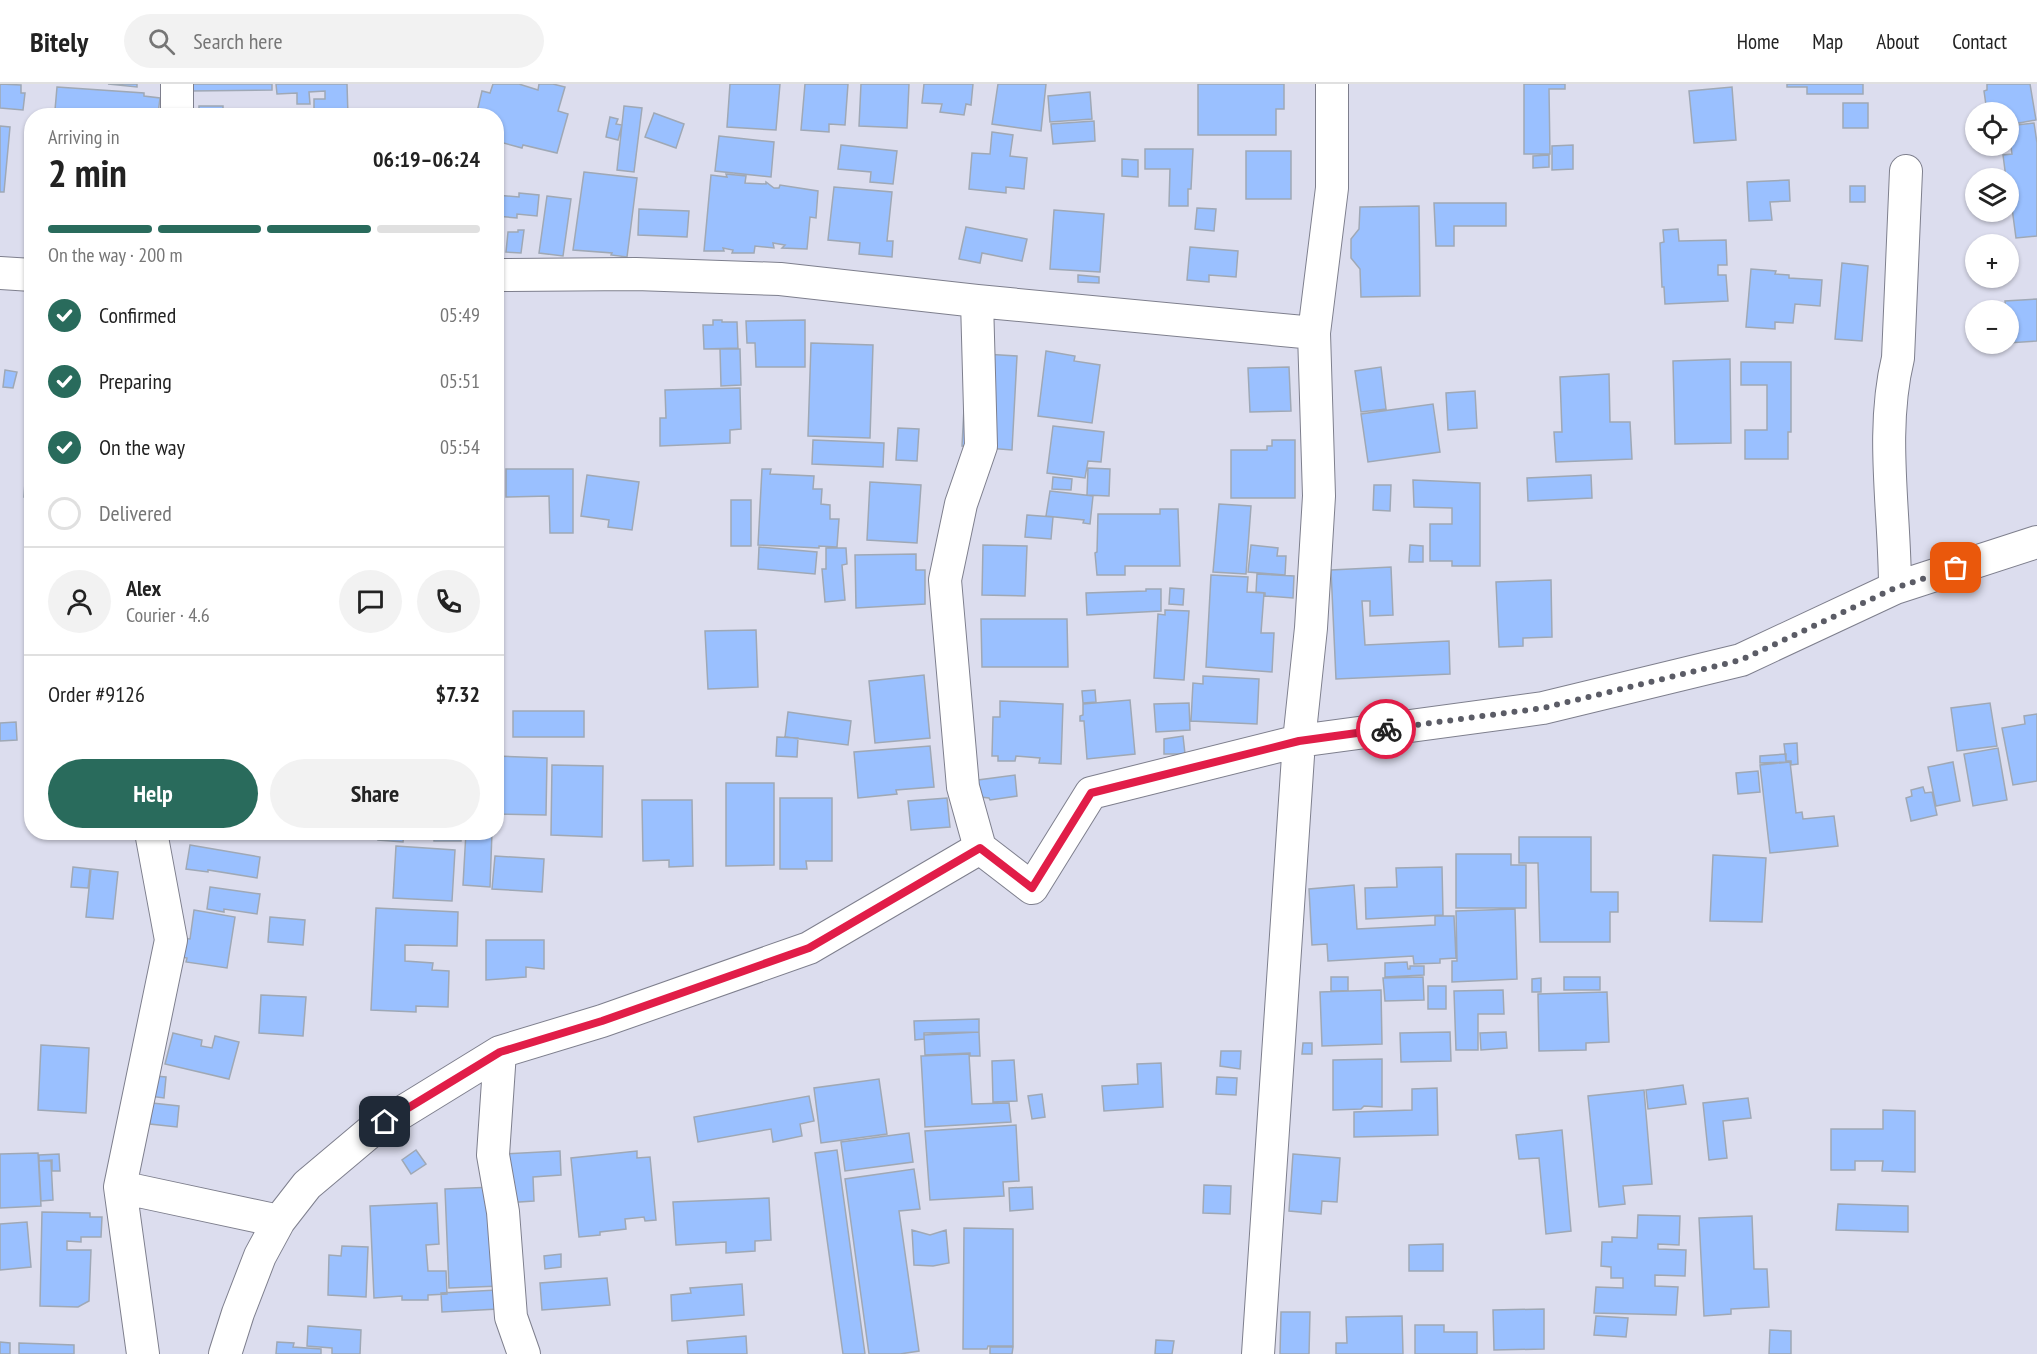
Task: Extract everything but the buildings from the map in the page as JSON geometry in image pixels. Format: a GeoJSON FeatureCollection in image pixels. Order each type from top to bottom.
{"type":"FeatureCollection","features":[{"type":"Feature","properties":{"kind":"street"},"geometry":{"type":"LineString","coordinates":[[177,84],[177,108]]}},
{"type":"Feature","properties":{"kind":"street"},"geometry":{"type":"LineString","coordinates":[[1258,1354],[1299,741],[1311,628],[1319,496],[1314,333],[1332,188],[1332,84]]}},
{"type":"Feature","properties":{"kind":"street"},"geometry":{"type":"LineString","coordinates":[[1895,588],[1889,450],[1892,383],[1898,357],[1906,171]]}},
{"type":"Feature","properties":{"kind":"street"},"geometry":{"type":"LineString","coordinates":[[0,273],[24,274]]}},
{"type":"Feature","properties":{"kind":"street"},"geometry":{"type":"LineString","coordinates":[[504,275],[636,274],[780,279],[977,301],[1314,333]]}},
{"type":"Feature","properties":{"kind":"street"},"geometry":{"type":"LineString","coordinates":[[977,301],[981,446],[961,504],[945,580],[963,787],[980,848],[1032,888],[1091,793],[1299,741],[1543,708],[1741,660],[1895,588],[2037,542]]}},
{"type":"Feature","properties":{"kind":"street"},"geometry":{"type":"LineString","coordinates":[[143,1354],[120,1187],[171,940],[153,840]]}},
{"type":"Feature","properties":{"kind":"street"},"geometry":{"type":"LineString","coordinates":[[225,1354],[238,1312],[260,1256],[279,1221],[307,1185],[370,1132],[500,1052],[602,1021],[809,948],[980,848]]}},
{"type":"Feature","properties":{"kind":"street"},"geometry":{"type":"LineString","coordinates":[[500,1052],[493,1155],[503,1212],[512,1317],[524,1354]]}},
{"type":"Feature","properties":{"kind":"street"},"geometry":{"type":"LineString","coordinates":[[120,1187],[279,1221]]}},
{"type":"Feature","properties":{"kind":"way so far"},"geometry":{"type":"LineString","coordinates":[[1386,729],[1543,708],[1741,660],[1895,588],[1956,568]]}},
{"type":"Feature","properties":{"kind":"route"},"geometry":{"type":"LineString","coordinates":[[385,1122],[500,1052],[602,1021],[809,948],[980,848],[1032,888],[1091,793],[1299,741],[1386,729]]}}]}
